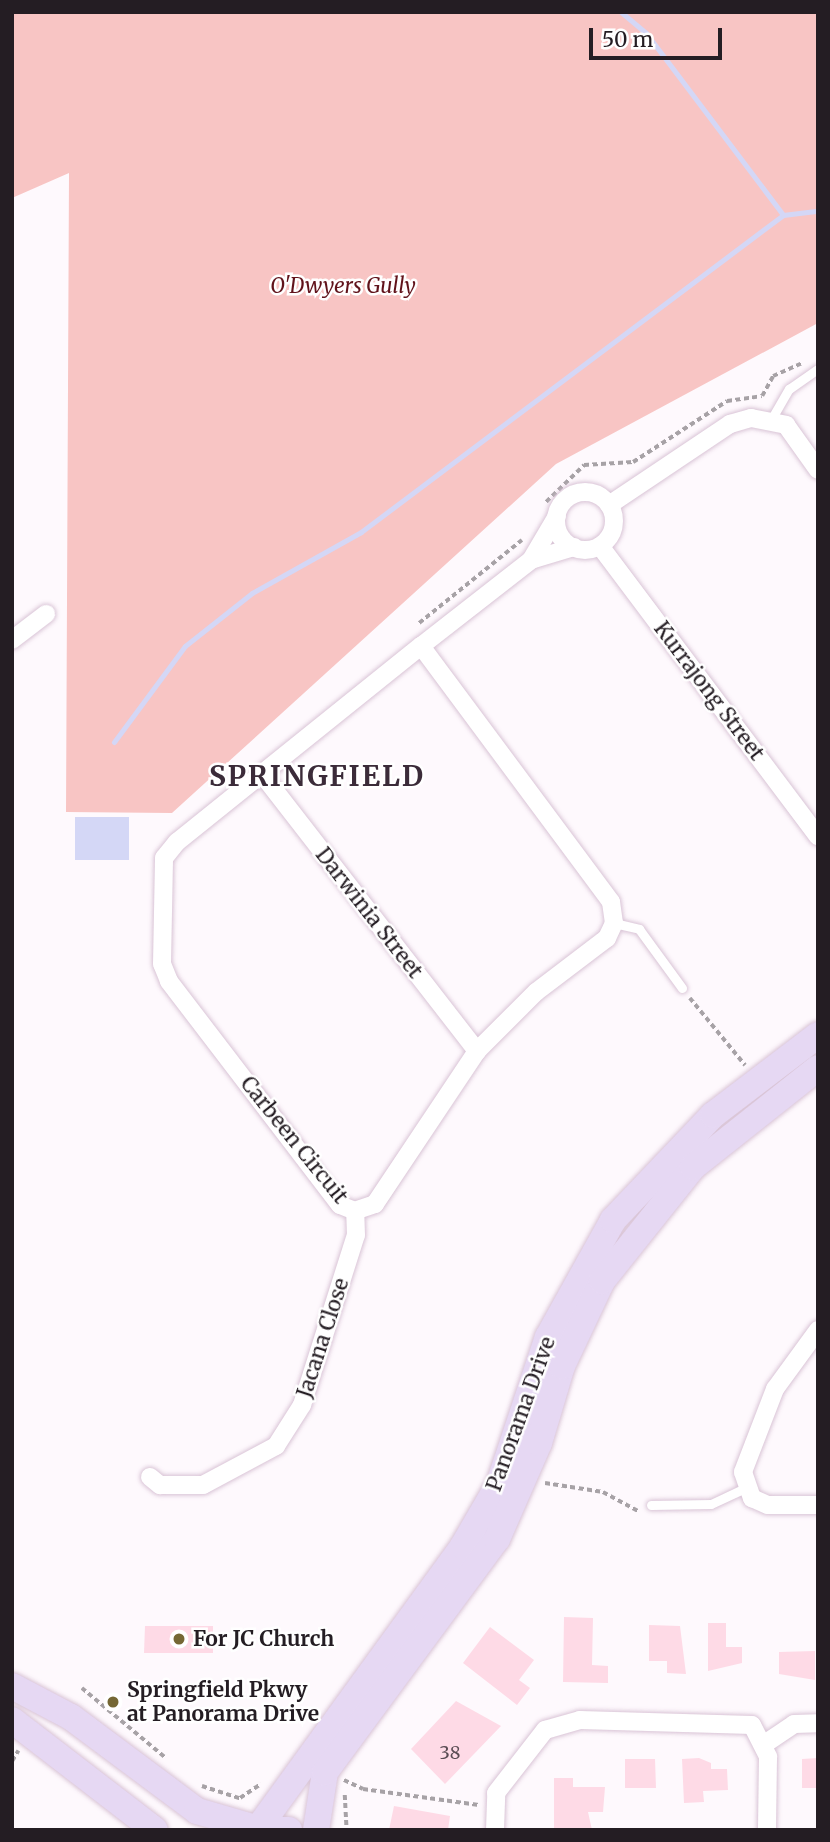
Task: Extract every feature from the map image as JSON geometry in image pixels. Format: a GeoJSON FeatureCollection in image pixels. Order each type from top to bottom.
{"type":"FeatureCollection","features":[{"type":"Feature","properties":{"kind":"street"},"geometry":{"type":"LineString","coordinates":[[609,505],[730,424],[772,418],[786,425],[818,470]]}},
{"type":"Feature","properties":{"kind":"street"},"geometry":{"type":"LineString","coordinates":[[584,492],[609,505],[614,523],[600,546],[574,547],[560,535],[557,516],[566,499],[584,492]]}},
{"type":"Feature","properties":{"kind":"street","name":"Carbeen Circuit"},"geometry":{"type":"LineString","coordinates":[[531,560],[557,516]]}},
{"type":"Feature","properties":{"kind":"street","name":"Kurrajong Street"},"geometry":{"type":"LineString","coordinates":[[600,546],[818,836]]}},
{"type":"Feature","properties":{"kind":"street","name":"Carbeen Circuit"},"geometry":{"type":"LineString","coordinates":[[574,547],[531,560],[262,774],[164,858],[162,964],[340,1205],[355,1211],[375,1204],[477,1051],[536,992],[607,938],[614,923]]}},
{"type":"Feature","properties":{"kind":"street"},"geometry":{"type":"LineString","coordinates":[[12,640],[46,614]]}},
{"type":"Feature","properties":{"kind":"street"},"geometry":{"type":"LineString","coordinates":[[421,646],[611,902],[614,923]]}},
{"type":"Feature","properties":{"kind":"street","name":"Darwinia Street"},"geometry":{"type":"LineString","coordinates":[[262,774],[477,1051]]}},
{"type":"Feature","properties":{"kind":"street","name":"Panorama Drive"},"geometry":{"type":"LineString","coordinates":[[255,1828],[487,1505],[548,1337],[588,1256],[660,1165],[749,1070],[818,1035]]}},
{"type":"Feature","properties":{"kind":"street","name":"Panorama Drive"},"geometry":{"type":"LineString","coordinates":[[316,1830],[325,1772],[469,1584],[525,1479],[562,1366],[602,1280],[637,1230],[693,1167],[818,1068]]}},
{"type":"Feature","properties":{"kind":"street","name":"Jacana Close"},"geometry":{"type":"LineString","coordinates":[[150,1478],[160,1485],[203,1485],[276,1446],[302,1405],[356,1235],[355,1211]]}},
{"type":"Feature","properties":{"kind":"street"},"geometry":{"type":"LineString","coordinates":[[818,1330],[775,1389],[748,1450],[746,1488],[768,1505],[818,1505]]}},
{"type":"Feature","properties":{"kind":"street"},"geometry":{"type":"LineString","coordinates":[[12,1686],[71,1717],[197,1811],[255,1828],[289,1830]]}},
{"type":"Feature","properties":{"kind":"street"},"geometry":{"type":"LineString","coordinates":[[12,1720],[155,1830]]}},
{"type":"Feature","properties":{"kind":"street"},"geometry":{"type":"LineString","coordinates":[[495,1830],[492,1807],[545,1730],[559,1722],[733,1721],[752,1725],[766,1743],[767,1830]]}},
{"type":"Feature","properties":{"kind":"street"},"geometry":{"type":"LineString","coordinates":[[766,1743],[794,1724],[818,1723]]}},
{"type":"Feature","properties":{"kind":"lane"},"geometry":{"type":"LineString","coordinates":[[772,418],[789,389],[818,369]]}},
{"type":"Feature","properties":{"kind":"lane"},"geometry":{"type":"LineString","coordinates":[[614,923],[639,929],[682,988]]}},
{"type":"Feature","properties":{"kind":"lane"},"geometry":{"type":"LineString","coordinates":[[651,1505],[711,1504],[746,1488]]}},
{"type":"Feature","properties":{"kind":"path"},"geometry":{"type":"LineString","coordinates":[[682,988],[749,1070]]}},
{"type":"Feature","properties":{"kind":"path"},"geometry":{"type":"LineString","coordinates":[[525,1479],[603,1492],[646,1517]]}},
{"type":"Feature","properties":{"kind":"path"},"geometry":{"type":"LineString","coordinates":[[82,1688],[175,1766]]}},
{"type":"Feature","properties":{"kind":"path"},"geometry":{"type":"LineString","coordinates":[[12,1760],[18,1751]]}},
{"type":"Feature","properties":{"kind":"path"},"geometry":{"type":"LineString","coordinates":[[193,1781],[240,1798],[267,1777]]}},
{"type":"Feature","properties":{"kind":"path"},"geometry":{"type":"LineString","coordinates":[[340,1802],[345,1779],[363,1789],[492,1807]]}},
{"type":"Feature","properties":{"kind":"green space","name":"O'Dwyers Gully"},"geometry":{"type":"Polygon","coordinates":[[[12,12],[818,12],[818,323],[556,464],[172,813],[66,812],[69,173],[12,198],[12,12]]]}},
{"type":"Feature","properties":{"kind":"water"},"geometry":{"type":"Polygon","coordinates":[[[75,817],[129,817],[129,860],[75,860],[75,817]]]}},
{"type":"Feature","properties":{"kind":"building"},"geometry":{"type":"Polygon","coordinates":[[[564,1617],[593,1618],[592,1665],[608,1666],[608,1683],[563,1682],[564,1617]]]}},
{"type":"Feature","properties":{"kind":"building"},"geometry":{"type":"Polygon","coordinates":[[[708,1623],[726,1623],[726,1647],[742,1647],[742,1663],[708,1671],[708,1623]]]}},
{"type":"Feature","properties":{"kind":"building"},"geometry":{"type":"Polygon","coordinates":[[[649,1625],[680,1626],[686,1674],[667,1673],[667,1661],[649,1661],[649,1625]]]}},
{"type":"Feature","properties":{"kind":"building","name":"For JC Church"},"geometry":{"type":"Polygon","coordinates":[[[145,1626],[213,1626],[213,1653],[144,1653],[145,1626]]]}},
{"type":"Feature","properties":{"kind":"building"},"geometry":{"type":"Polygon","coordinates":[[[490,1627],[534,1660],[519,1680],[530,1688],[517,1705],[463,1663],[490,1627]]]}},
{"type":"Feature","properties":{"kind":"building"},"geometry":{"type":"Polygon","coordinates":[[[815,1651],[815,1680],[779,1674],[779,1652],[815,1651]]]}},
{"type":"Feature","properties":{"kind":"building"},"geometry":{"type":"Polygon","coordinates":[[[456,1701],[501,1726],[445,1784],[411,1749],[456,1701]]]}},
{"type":"Feature","properties":{"kind":"building"},"geometry":{"type":"Polygon","coordinates":[[[699,1758],[711,1763],[711,1769],[727,1769],[728,1790],[703,1791],[704,1802],[684,1803],[682,1759],[699,1758]]]}},
{"type":"Feature","properties":{"kind":"building"},"geometry":{"type":"Polygon","coordinates":[[[818,1758],[818,1788],[802,1788],[802,1759],[818,1758]]]}},
{"type":"Feature","properties":{"kind":"building"},"geometry":{"type":"Polygon","coordinates":[[[625,1759],[655,1759],[656,1788],[625,1788],[625,1759]]]}},
{"type":"Feature","properties":{"kind":"building"},"geometry":{"type":"Polygon","coordinates":[[[554,1778],[573,1778],[573,1787],[605,1787],[603,1812],[588,1812],[592,1830],[554,1830],[554,1778]]]}},
{"type":"Feature","properties":{"kind":"building"},"geometry":{"type":"Polygon","coordinates":[[[394,1806],[450,1816],[448,1830],[389,1830],[394,1806]]]}},
{"type":"Feature","properties":{"kind":"waterway"},"geometry":{"type":"LineString","coordinates":[[621,12],[646,33],[783,215]]}},
{"type":"Feature","properties":{"kind":"waterway"},"geometry":{"type":"LineString","coordinates":[[114,742],[185,646],[252,593],[361,532],[783,215],[818,211]]}},
{"type":"Feature","properties":{"kind":"place","name":"For JC Church"},"geometry":{"type":"Point","coordinates":[179,1639]}},
{"type":"Feature","properties":{"kind":"place","name":"Springfield Pkwy at Panorama Drive"},"geometry":{"type":"Point","coordinates":[113,1702]}},
{"type":"Feature","properties":{"kind":"district","name":"SPRINGFIELD"},"geometry":{"type":"Point","coordinates":[317,776]}}]}
